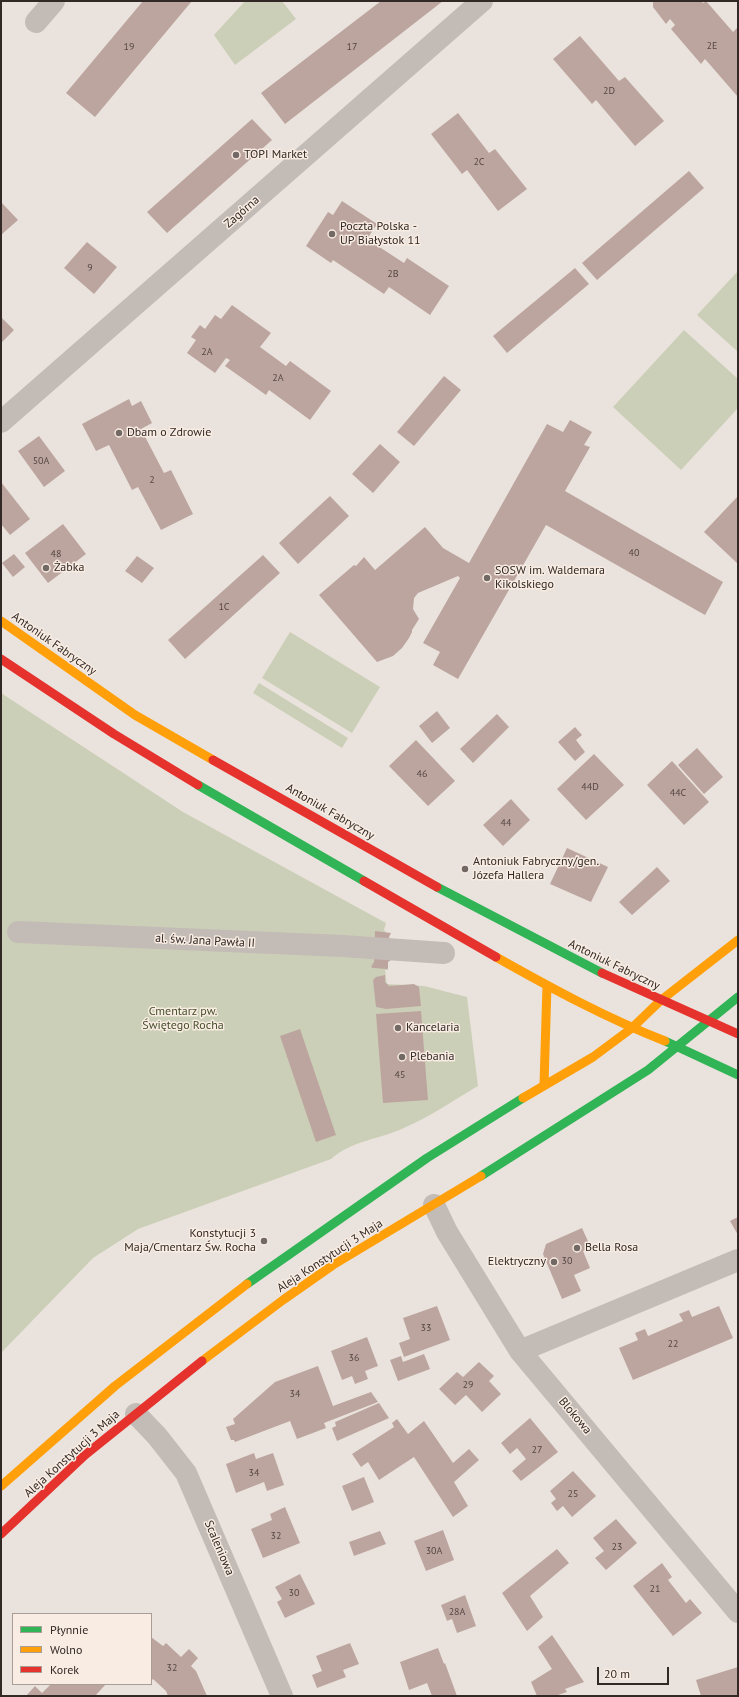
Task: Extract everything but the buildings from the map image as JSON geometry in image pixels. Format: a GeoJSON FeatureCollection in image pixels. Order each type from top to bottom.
{"type":"FeatureCollection","features":[{"type":"Feature","properties":{"kind":"main road","name":"Antoniuk Fabryczny"},"geometry":{"type":"LineString","coordinates":[[1,621],[135,715],[440,889],[501,926],[660,1001],[709,1021]]}},
{"type":"Feature","properties":{"kind":"main road"},"geometry":{"type":"LineString","coordinates":[[1,659],[114,734],[228,803],[488,948],[547,985],[632,1028],[678,1046],[738,1075]]}},
{"type":"Feature","properties":{"kind":"main road","name":"Aleja Konstytucji 3 Maja"},"geometry":{"type":"LineString","coordinates":[[1,1486],[115,1386],[254,1280],[427,1158],[544,1085],[593,1057],[632,1028],[660,1001],[738,940]]}},
{"type":"Feature","properties":{"kind":"main road"},"geometry":{"type":"LineString","coordinates":[[544,1085],[547,985]]}},
{"type":"Feature","properties":{"kind":"main road","name":"Aleja Konstytucji 3 Maja"},"geometry":{"type":"LineString","coordinates":[[1,1534],[85,1455],[178,1379],[296,1291],[333,1265],[434,1205],[616,1092],[648,1070],[738,997]]}},
{"type":"Feature","properties":{"kind":"main road"},"geometry":{"type":"LineString","coordinates":[[709,1021],[738,1034]]}},
{"type":"Feature","properties":{"kind":"street"},"geometry":{"type":"LineString","coordinates":[[36,22],[54,1]]}},
{"type":"Feature","properties":{"kind":"street","name":"Zagórna"},"geometry":{"type":"LineString","coordinates":[[1,422],[482,1]]}},
{"type":"Feature","properties":{"kind":"street","name":"al. św. Jana Pawła II"},"geometry":{"type":"LineString","coordinates":[[18,932],[444,953]]}},
{"type":"Feature","properties":{"kind":"street","name":"Blokowa"},"geometry":{"type":"LineString","coordinates":[[434,1205],[447,1232],[520,1351],[738,1612]]}},
{"type":"Feature","properties":{"kind":"street"},"geometry":{"type":"LineString","coordinates":[[520,1351],[738,1260]]}},
{"type":"Feature","properties":{"kind":"street","name":"Scaleniowa"},"geometry":{"type":"LineString","coordinates":[[136,1414],[157,1436],[186,1473],[282,1696]]}},
{"type":"Feature","properties":{"kind":"green space"},"geometry":{"type":"Polygon","coordinates":[[[245,1],[282,1],[296,19],[235,65],[214,35],[245,1]]]}},
{"type":"Feature","properties":{"kind":"green space"},"geometry":{"type":"Polygon","coordinates":[[[738,271],[738,352],[697,315],[738,271]]]}},
{"type":"Feature","properties":{"kind":"green space"},"geometry":{"type":"Polygon","coordinates":[[[684,330],[738,379],[738,408],[681,470],[613,407],[684,330]]]}},
{"type":"Feature","properties":{"kind":"green space"},"geometry":{"type":"Polygon","coordinates":[[[290,632],[380,687],[352,733],[262,678],[290,632]]]}},
{"type":"Feature","properties":{"kind":"green space"},"geometry":{"type":"Polygon","coordinates":[[[259,683],[348,738],[342,748],[253,693],[259,683]]]}},
{"type":"Feature","properties":{"kind":"green space","name":"Cmentarz pw. Świętego Rocha"},"geometry":{"type":"Polygon","coordinates":[[[1,693],[183,812],[386,923],[384,930],[388,934],[388,970],[385,970],[387,984],[424,986],[467,997],[478,1086],[415,1123],[397,1131],[348,1148],[331,1159],[138,1229],[93,1258],[1,1353],[1,693]]]}},
{"type":"Feature","properties":{"kind":"traffic: fast"},"geometry":{"type":"LineString","coordinates":[[198,785],[364,881]]}},
{"type":"Feature","properties":{"kind":"traffic: fast"},"geometry":{"type":"LineString","coordinates":[[437,887],[602,973]]}},
{"type":"Feature","properties":{"kind":"traffic: fast"},"geometry":{"type":"LineString","coordinates":[[481,1176],[648,1070],[738,997]]}},
{"type":"Feature","properties":{"kind":"traffic: fast"},"geometry":{"type":"LineString","coordinates":[[665,1041],[738,1075]]}},
{"type":"Feature","properties":{"kind":"traffic: fast"},"geometry":{"type":"LineString","coordinates":[[247,1284],[427,1158],[523,1098]]}},
{"type":"Feature","properties":{"kind":"traffic: slow"},"geometry":{"type":"LineString","coordinates":[[1,621],[135,715],[213,760]]}},
{"type":"Feature","properties":{"kind":"traffic: slow"},"geometry":{"type":"LineString","coordinates":[[523,1098],[593,1057],[632,1028],[660,1001],[738,940]]}},
{"type":"Feature","properties":{"kind":"traffic: slow"},"geometry":{"type":"LineString","coordinates":[[496,957],[621,1023],[665,1041]]}},
{"type":"Feature","properties":{"kind":"traffic: slow"},"geometry":{"type":"LineString","coordinates":[[544,1085],[547,985]]}},
{"type":"Feature","properties":{"kind":"traffic: slow"},"geometry":{"type":"LineString","coordinates":[[202,1361],[283,1300],[333,1265],[481,1176]]}},
{"type":"Feature","properties":{"kind":"traffic: slow"},"geometry":{"type":"LineString","coordinates":[[1,1486],[115,1386],[247,1284]]}},
{"type":"Feature","properties":{"kind":"traffic: jam"},"geometry":{"type":"LineString","coordinates":[[1,659],[114,734],[198,785]]}},
{"type":"Feature","properties":{"kind":"traffic: jam"},"geometry":{"type":"LineString","coordinates":[[213,760],[437,887]]}},
{"type":"Feature","properties":{"kind":"traffic: jam"},"geometry":{"type":"LineString","coordinates":[[364,881],[496,957]]}},
{"type":"Feature","properties":{"kind":"traffic: jam"},"geometry":{"type":"LineString","coordinates":[[602,973],[738,1034]]}},
{"type":"Feature","properties":{"kind":"traffic: jam"},"geometry":{"type":"LineString","coordinates":[[1,1534],[85,1455],[202,1361]]}},
{"type":"Feature","properties":{"kind":"place","name":"TOPI Market"},"geometry":{"type":"Point","coordinates":[236,155]}},
{"type":"Feature","properties":{"kind":"place","name":"Poczta Polska - UP Białystok 11"},"geometry":{"type":"Point","coordinates":[332,234]}},
{"type":"Feature","properties":{"kind":"place","name":"Dbam o Zdrowie"},"geometry":{"type":"Point","coordinates":[119,433]}},
{"type":"Feature","properties":{"kind":"place","name":"Żabka"},"geometry":{"type":"Point","coordinates":[46,568]}},
{"type":"Feature","properties":{"kind":"place","name":"SOSW im. Waldemara Kikolskiego"},"geometry":{"type":"Point","coordinates":[487,578]}},
{"type":"Feature","properties":{"kind":"place","name":"Antoniuk Fabryczny/gen. Józefa Hallera"},"geometry":{"type":"Point","coordinates":[465,869]}},
{"type":"Feature","properties":{"kind":"place","name":"Kancelaria"},"geometry":{"type":"Point","coordinates":[398,1028]}},
{"type":"Feature","properties":{"kind":"place","name":"Plebania"},"geometry":{"type":"Point","coordinates":[402,1057]}},
{"type":"Feature","properties":{"kind":"place","name":"Konstytucji 3 Maja/Cmentarz Św. Rocha"},"geometry":{"type":"Point","coordinates":[264,1241]}},
{"type":"Feature","properties":{"kind":"place","name":"Bella Rosa"},"geometry":{"type":"Point","coordinates":[577,1248]}},
{"type":"Feature","properties":{"kind":"place","name":"Elektryczny"},"geometry":{"type":"Point","coordinates":[554,1262]}}]}
